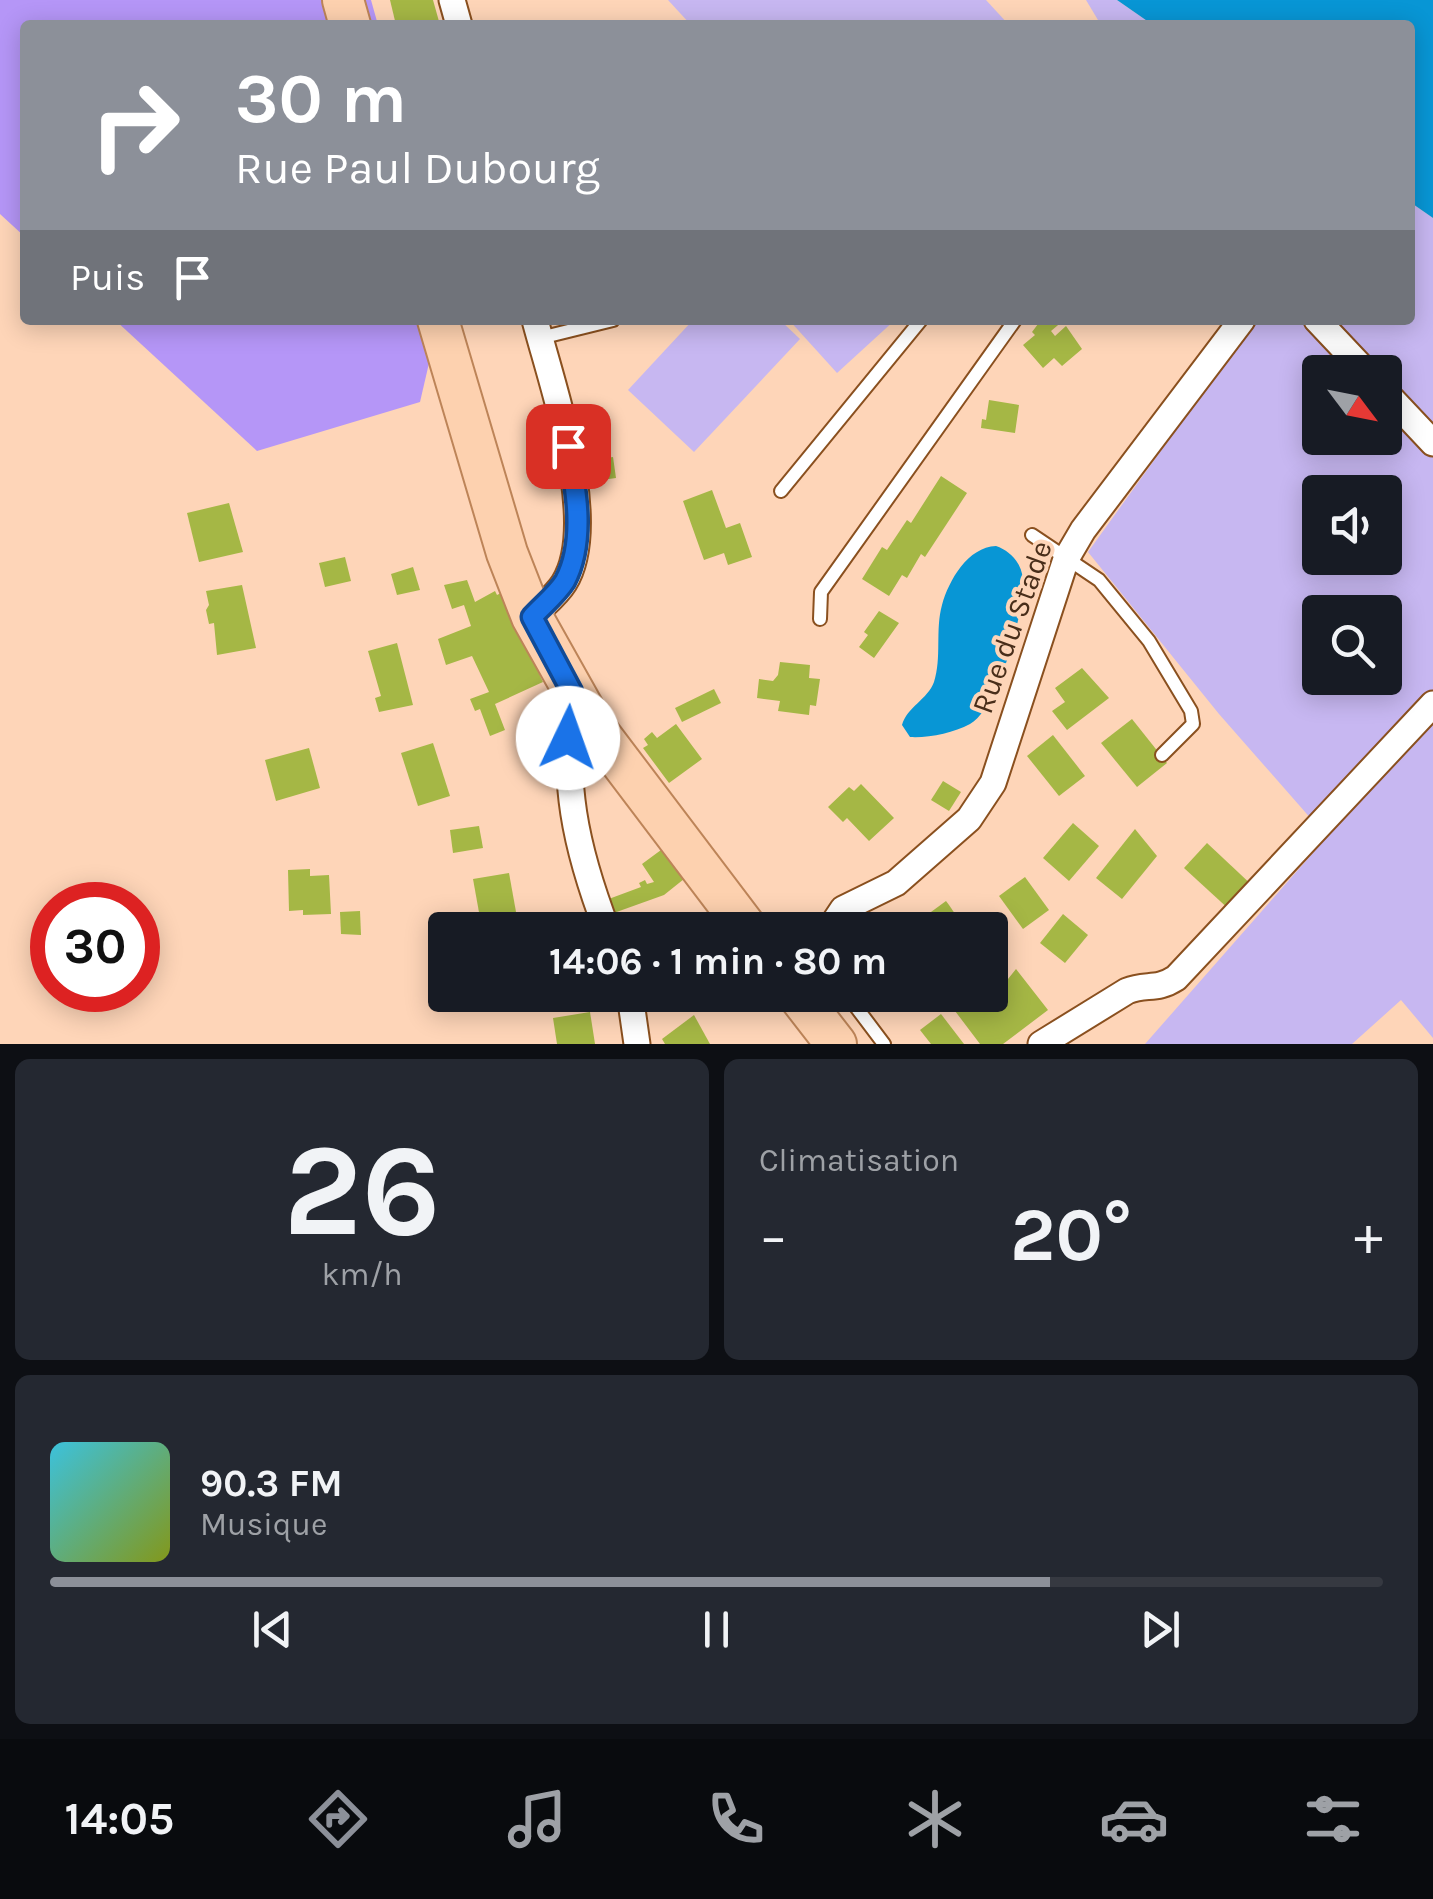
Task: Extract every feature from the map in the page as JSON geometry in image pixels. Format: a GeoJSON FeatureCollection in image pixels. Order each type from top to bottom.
{"type":"FeatureCollection","features":[{"type":"Feature","properties":{"kind":"main road"},"geometry":{"type":"LineString","coordinates":[[439,325],[507,553],[532,617],[572,692],[628,776],[734,912]]}},
{"type":"Feature","properties":{"kind":"main road"},"geometry":{"type":"LineString","coordinates":[[811,1012],[836,1044]]}},
{"type":"Feature","properties":{"kind":"street","name":"Rue du Stade"},"geometry":{"type":"LineString","coordinates":[[842,912],[896,883],[969,820],[993,783],[1066,560],[1084,530],[1238,325]]}},
{"type":"Feature","properties":{"kind":"street"},"geometry":{"type":"LineString","coordinates":[[1322,325],[1350,355]]}},
{"type":"Feature","properties":{"kind":"street"},"geometry":{"type":"LineString","coordinates":[[532,617],[564,583],[576,551],[576,492],[538,329]]}},
{"type":"Feature","properties":{"kind":"street"},"geometry":{"type":"LineString","coordinates":[[1402,410],[1433,443]]}},
{"type":"Feature","properties":{"kind":"street"},"geometry":{"type":"LineString","coordinates":[[572,692],[568,738],[573,819],[584,869],[600,912]]}},
{"type":"Feature","properties":{"kind":"street"},"geometry":{"type":"LineString","coordinates":[[1041,1044],[1136,987],[1162,987],[1176,978],[1433,704]]}},
{"type":"Feature","properties":{"kind":"street"},"geometry":{"type":"LineString","coordinates":[[632,1012],[636,1044]]}},
{"type":"Feature","properties":{"kind":"lane"},"geometry":{"type":"LineString","coordinates":[[538,329],[571,325]]}},
{"type":"Feature","properties":{"kind":"lane"},"geometry":{"type":"LineString","coordinates":[[781,491],[918,325]]}},
{"type":"Feature","properties":{"kind":"lane"},"geometry":{"type":"LineString","coordinates":[[820,619],[821,592],[1012,325]]}},
{"type":"Feature","properties":{"kind":"lane"},"geometry":{"type":"LineString","coordinates":[[1032,536],[1098,580],[1118,601],[1149,641],[1192,711],[1193,724],[1162,756]]}},
{"type":"Feature","properties":{"kind":"lane"},"geometry":{"type":"LineString","coordinates":[[860,1012],[884,1044]]}},
{"type":"Feature","properties":{"kind":"shaded area"},"geometry":{"type":"Polygon","coordinates":[[[0,0],[371,0],[377,20],[20,20],[20,232],[0,214],[0,0]]]}},
{"type":"Feature","properties":{"kind":"shaded area"},"geometry":{"type":"Polygon","coordinates":[[[668,0],[986,0],[1004,20],[686,20],[668,0]]]}},
{"type":"Feature","properties":{"kind":"shaded area"},"geometry":{"type":"Polygon","coordinates":[[[1086,0],[1117,0],[1146,20],[1098,20],[1086,0]]]}},
{"type":"Feature","properties":{"kind":"shaded area"},"geometry":{"type":"Polygon","coordinates":[[[1415,205],[1433,218],[1433,1038],[1401,1000],[1352,1044],[1145,1044],[1327,837],[1219,714],[1088,552],[1240,341],[1240,325],[1415,325],[1415,205]]]}},
{"type":"Feature","properties":{"kind":"shaded area"},"geometry":{"type":"Polygon","coordinates":[[[120,325],[438,325],[420,402],[257,451],[120,325]]]}},
{"type":"Feature","properties":{"kind":"shaded area"},"geometry":{"type":"Polygon","coordinates":[[[688,325],[785,325],[800,339],[694,452],[628,390],[688,325]]]}},
{"type":"Feature","properties":{"kind":"shaded area"},"geometry":{"type":"Polygon","coordinates":[[[794,325],[890,325],[837,373],[794,325]]]}},
{"type":"Feature","properties":{"kind":"water"},"geometry":{"type":"Polygon","coordinates":[[[1117,0],[1433,0],[1433,218],[1415,205],[1415,20],[1146,20],[1117,0]]]}},
{"type":"Feature","properties":{"kind":"water"},"geometry":{"type":"Polygon","coordinates":[[[996,546],[1015,559],[1023,580],[1014,635],[1000,680],[980,715],[970,724],[941,734],[910,737],[902,725],[934,682],[940,615],[949,585],[968,559],[996,546]]]}},
{"type":"Feature","properties":{"kind":"building"},"geometry":{"type":"Polygon","coordinates":[[[390,0],[433,0],[439,20],[395,20],[390,0]]]}},
{"type":"Feature","properties":{"kind":"building"},"geometry":{"type":"Polygon","coordinates":[[[1037,325],[1058,325],[1051,331],[1055,336],[1066,326],[1082,349],[1062,366],[1054,358],[1043,368],[1023,345],[1035,335],[1032,332],[1037,325]]]}},
{"type":"Feature","properties":{"kind":"building"},"geometry":{"type":"Polygon","coordinates":[[[989,400],[1019,405],[1015,433],[981,428],[989,400]]]}},
{"type":"Feature","properties":{"kind":"building"},"geometry":{"type":"Polygon","coordinates":[[[613,457],[616,478],[594,481],[591,460],[613,457]]]}},
{"type":"Feature","properties":{"kind":"building"},"geometry":{"type":"Polygon","coordinates":[[[941,476],[967,493],[925,557],[921,554],[907,578],[902,575],[889,596],[862,579],[882,547],[887,550],[907,520],[911,523],[941,476]]]}},
{"type":"Feature","properties":{"kind":"building"},"geometry":{"type":"Polygon","coordinates":[[[712,490],[726,528],[740,523],[752,557],[728,565],[724,553],[704,560],[683,501],[712,490]]]}},
{"type":"Feature","properties":{"kind":"building"},"geometry":{"type":"Polygon","coordinates":[[[229,503],[243,552],[199,562],[187,513],[229,503]]]}},
{"type":"Feature","properties":{"kind":"building"},"geometry":{"type":"Polygon","coordinates":[[[345,557],[351,581],[325,587],[319,563],[345,557]]]}},
{"type":"Feature","properties":{"kind":"building"},"geometry":{"type":"Polygon","coordinates":[[[413,567],[420,590],[397,595],[391,574],[413,567]]]}},
{"type":"Feature","properties":{"kind":"building"},"geometry":{"type":"Polygon","coordinates":[[[467,580],[475,602],[495,591],[497,595],[501,593],[543,682],[495,704],[505,730],[490,736],[480,709],[475,711],[470,699],[489,692],[472,656],[446,665],[438,639],[471,626],[464,605],[452,609],[444,585],[467,580]]]}},
{"type":"Feature","properties":{"kind":"building"},"geometry":{"type":"Polygon","coordinates":[[[242,585],[256,648],[217,655],[214,623],[209,624],[206,610],[206,591],[242,585]]]}},
{"type":"Feature","properties":{"kind":"building"},"geometry":{"type":"Polygon","coordinates":[[[879,611],[899,623],[874,658],[859,647],[879,611]]]}},
{"type":"Feature","properties":{"kind":"building"},"geometry":{"type":"Polygon","coordinates":[[[397,643],[413,705],[379,712],[375,698],[381,696],[368,651],[397,643]]]}},
{"type":"Feature","properties":{"kind":"building"},"geometry":{"type":"Polygon","coordinates":[[[780,662],[810,665],[809,678],[820,679],[816,706],[810,705],[809,715],[778,711],[780,701],[757,698],[759,679],[773,681],[780,662]]]}},
{"type":"Feature","properties":{"kind":"building"},"geometry":{"type":"Polygon","coordinates":[[[1082,668],[1109,698],[1067,730],[1052,711],[1065,702],[1055,688],[1082,668]]]}},
{"type":"Feature","properties":{"kind":"building"},"geometry":{"type":"Polygon","coordinates":[[[714,689],[721,703],[682,722],[675,708],[714,689]]]}},
{"type":"Feature","properties":{"kind":"building"},"geometry":{"type":"Polygon","coordinates":[[[1132,719],[1167,763],[1137,787],[1101,743],[1132,719]]]}},
{"type":"Feature","properties":{"kind":"building"},"geometry":{"type":"Polygon","coordinates":[[[676,724],[702,759],[669,783],[643,748],[648,745],[644,739],[652,732],[657,738],[676,724]]]}},
{"type":"Feature","properties":{"kind":"building"},"geometry":{"type":"Polygon","coordinates":[[[1053,735],[1085,776],[1059,796],[1027,756],[1053,735]]]}},
{"type":"Feature","properties":{"kind":"building"},"geometry":{"type":"Polygon","coordinates":[[[433,743],[450,796],[418,806],[401,753],[433,743]]]}},
{"type":"Feature","properties":{"kind":"building"},"geometry":{"type":"Polygon","coordinates":[[[309,748],[320,788],[276,801],[265,760],[309,748]]]}},
{"type":"Feature","properties":{"kind":"building"},"geometry":{"type":"Polygon","coordinates":[[[943,781],[961,792],[949,811],[931,800],[943,781]]]}},
{"type":"Feature","properties":{"kind":"building"},"geometry":{"type":"Polygon","coordinates":[[[861,784],[894,818],[869,841],[847,818],[843,822],[828,807],[849,787],[854,791],[861,784]]]}},
{"type":"Feature","properties":{"kind":"building"},"geometry":{"type":"Polygon","coordinates":[[[1073,823],[1099,846],[1069,881],[1043,858],[1073,823]]]}},
{"type":"Feature","properties":{"kind":"building"},"geometry":{"type":"Polygon","coordinates":[[[479,826],[483,848],[453,853],[450,830],[479,826]]]}},
{"type":"Feature","properties":{"kind":"building"},"geometry":{"type":"Polygon","coordinates":[[[1135,829],[1157,856],[1122,899],[1096,878],[1135,829]]]}},
{"type":"Feature","properties":{"kind":"building"},"geometry":{"type":"Polygon","coordinates":[[[1207,843],[1255,888],[1232,912],[1184,868],[1207,843]]]}},
{"type":"Feature","properties":{"kind":"building"},"geometry":{"type":"Polygon","coordinates":[[[661,850],[684,879],[664,895],[610,912],[606,900],[641,887],[639,883],[645,880],[647,884],[654,882],[642,864],[661,850]]]}},
{"type":"Feature","properties":{"kind":"building"},"geometry":{"type":"Polygon","coordinates":[[[310,869],[310,876],[329,875],[331,914],[289,911],[288,870],[310,869]]]}},
{"type":"Feature","properties":{"kind":"building"},"geometry":{"type":"Polygon","coordinates":[[[509,873],[516,912],[479,912],[473,879],[509,873]]]}},
{"type":"Feature","properties":{"kind":"building"},"geometry":{"type":"Polygon","coordinates":[[[1025,877],[1049,910],[1023,929],[999,896],[1025,877]]]}},
{"type":"Feature","properties":{"kind":"building"},"geometry":{"type":"Polygon","coordinates":[[[946,901],[954,912],[931,912],[946,901]]]}},
{"type":"Feature","properties":{"kind":"building"},"geometry":{"type":"Polygon","coordinates":[[[360,911],[361,935],[341,934],[340,912],[360,911]]]}},
{"type":"Feature","properties":{"kind":"building"},"geometry":{"type":"Polygon","coordinates":[[[1063,914],[1088,935],[1065,963],[1040,943],[1063,914]]]}},
{"type":"Feature","properties":{"kind":"building"},"geometry":{"type":"Polygon","coordinates":[[[1016,969],[1048,1010],[1003,1044],[980,1044],[956,1012],[1008,1012],[1008,979],[1016,969]]]}},
{"type":"Feature","properties":{"kind":"building"},"geometry":{"type":"Polygon","coordinates":[[[590,1012],[595,1044],[557,1044],[553,1018],[590,1012]]]}},
{"type":"Feature","properties":{"kind":"building"},"geometry":{"type":"Polygon","coordinates":[[[941,1014],[964,1044],[931,1044],[920,1030],[941,1014]]]}},
{"type":"Feature","properties":{"kind":"building"},"geometry":{"type":"Polygon","coordinates":[[[694,1015],[710,1044],[665,1044],[662,1039],[694,1015]]]}},
{"type":"Feature","properties":{"kind":"route"},"geometry":{"type":"LineString","coordinates":[[568,446],[576,492],[576,551],[564,583],[532,617],[572,692],[568,738]]}}]}
